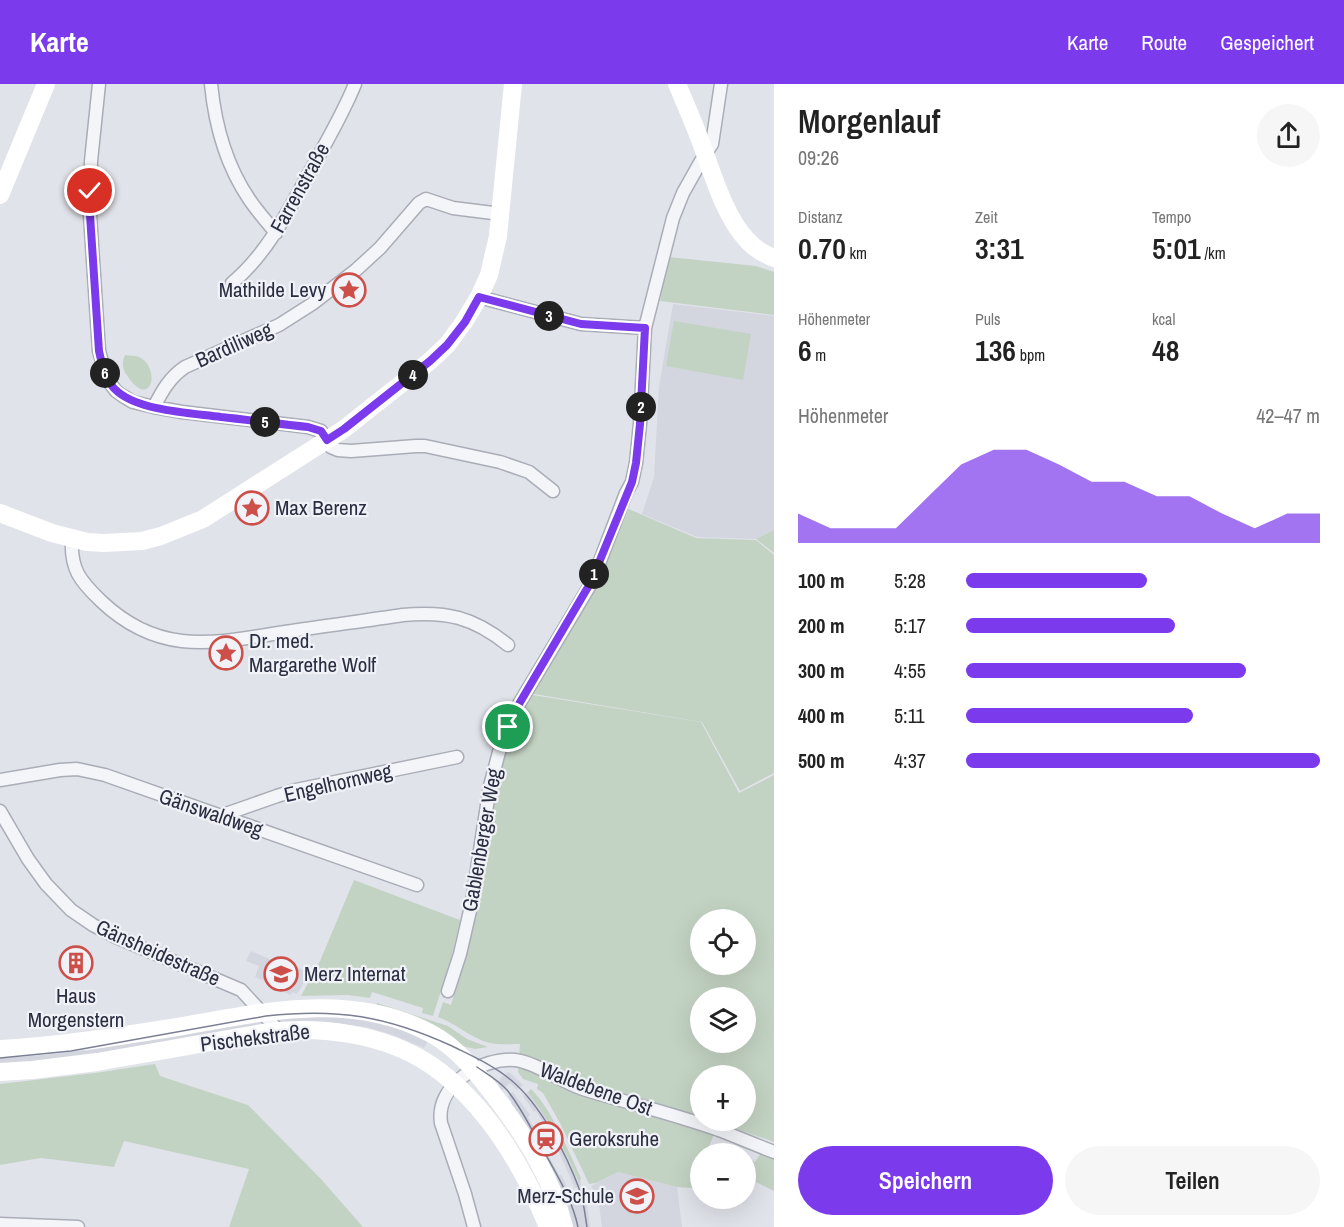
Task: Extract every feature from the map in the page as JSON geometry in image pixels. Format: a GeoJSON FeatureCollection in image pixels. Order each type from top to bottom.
{"type":"FeatureCollection","features":[{"type":"Feature","properties":{"kind":"main road"},"geometry":{"type":"LineString","coordinates":[[1,188],[46,84]]}},
{"type":"Feature","properties":{"kind":"main road"},"geometry":{"type":"LineString","coordinates":[[0,513],[52,533],[104,543],[132,542],[181,529],[203,519],[327,440],[430,361],[459,330],[489,275],[501,214],[513,84]]}},
{"type":"Feature","properties":{"kind":"main road"},"geometry":{"type":"LineString","coordinates":[[677,84],[737,228],[748,242],[774,258]]}},
{"type":"Feature","properties":{"kind":"main road","name":"Pischekstraße"},"geometry":{"type":"LineString","coordinates":[[0,1049],[120,1035],[262,1012],[295,1009],[327,1008],[387,1017],[431,1034],[446,1044],[473,1070],[505,1110],[534,1152],[549,1182],[561,1212],[564,1227]]}},
{"type":"Feature","properties":{"kind":"main road","name":"Pischekstraße"},"geometry":{"type":"LineString","coordinates":[[0,1072],[98,1062],[279,1031],[306,1029],[334,1031],[374,1040],[401,1050],[428,1064],[454,1084],[483,1114],[504,1143],[537,1201],[548,1227]]}},
{"type":"Feature","properties":{"kind":"street"},"geometry":{"type":"LineString","coordinates":[[99,84],[93,135],[90,215],[99,351],[107,379],[116,391],[133,402],[154,407],[308,427],[321,431],[331,447],[338,450],[416,446],[486,458],[529,472],[553,491]]}},
{"type":"Feature","properties":{"kind":"street"},"geometry":{"type":"LineString","coordinates":[[211,84],[222,142],[235,175],[249,199],[276,233]]}},
{"type":"Feature","properties":{"kind":"street","name":"Farrenstraße"},"geometry":{"type":"LineString","coordinates":[[232,283],[257,258],[276,233],[343,112],[355,84]]}},
{"type":"Feature","properties":{"kind":"street","name":"Gablenberger Weg"},"geometry":{"type":"LineString","coordinates":[[448,991],[460,954],[472,902],[490,786],[508,727],[519,704],[591,582],[632,482],[640,424],[645,328],[673,218],[683,193],[712,144],[721,84]]}},
{"type":"Feature","properties":{"kind":"street","name":"Bardiliweg"},"geometry":{"type":"LineString","coordinates":[[154,407],[169,381],[185,367],[279,325],[312,304],[380,248],[423,200],[453,208],[501,214]]}},
{"type":"Feature","properties":{"kind":"street"},"geometry":{"type":"LineString","coordinates":[[479,297],[581,324],[645,328]]}},
{"type":"Feature","properties":{"kind":"street"},"geometry":{"type":"LineString","coordinates":[[72,538],[73,563],[81,579],[93,594],[134,625],[152,634],[175,640],[196,643],[224,641],[402,615],[428,614],[446,615],[471,621],[492,632],[508,645]]}},
{"type":"Feature","properties":{"kind":"street","name":"Engelhornweg"},"geometry":{"type":"LineString","coordinates":[[220,816],[296,790],[457,757]]}},
{"type":"Feature","properties":{"kind":"street","name":"Gänswaldweg"},"geometry":{"type":"LineString","coordinates":[[0,780],[60,770],[105,775],[417,885]]}},
{"type":"Feature","properties":{"kind":"street","name":"Gänsheidestraße"},"geometry":{"type":"LineString","coordinates":[[0,811],[34,867],[56,896],[71,910],[116,937],[237,988],[245,993],[279,1031]]}},
{"type":"Feature","properties":{"kind":"street","name":"Waldebene Ost"},"geometry":{"type":"LineString","coordinates":[[454,1084],[487,1063],[522,1061],[576,1086],[718,1130],[774,1152]]}},
{"type":"Feature","properties":{"kind":"street"},"geometry":{"type":"LineString","coordinates":[[454,1084],[444,1101],[440,1116],[474,1227]]}},
{"type":"Feature","properties":{"kind":"street"},"geometry":{"type":"LineString","coordinates":[[0,1224],[78,1227]]}},
{"type":"Feature","properties":{"kind":"shaded area"},"geometry":{"type":"Polygon","coordinates":[[[673,304],[774,316],[774,530],[756,539],[697,537],[642,514],[654,477],[659,387],[673,304]]]}},
{"type":"Feature","properties":{"kind":"shaded area","name":"Merz Internat"},"geometry":{"type":"Polygon","coordinates":[[[251,951],[307,972],[297,994],[292,992],[291,995],[279,990],[280,987],[255,977],[259,966],[246,961],[251,951]]]}},
{"type":"Feature","properties":{"kind":"shaded area"},"geometry":{"type":"Polygon","coordinates":[[[311,1015],[364,1020],[396,1028],[428,1041],[424,1048],[366,1027],[331,1023],[279,1025],[273,1018],[311,1015]]]}},
{"type":"Feature","properties":{"kind":"shaded area"},"geometry":{"type":"Polygon","coordinates":[[[263,1020],[269,1026],[92,1057],[0,1066],[0,1054],[84,1046],[85,1051],[263,1020]]]}},
{"type":"Feature","properties":{"kind":"shaded area"},"geometry":{"type":"Polygon","coordinates":[[[509,1072],[523,1085],[517,1090],[510,1083],[500,1092],[500,1079],[509,1072]]]}},
{"type":"Feature","properties":{"kind":"shaded area"},"geometry":{"type":"Polygon","coordinates":[[[513,1092],[530,1115],[528,1117],[573,1198],[584,1194],[590,1227],[572,1227],[511,1103],[508,1096],[513,1092]]]}},
{"type":"Feature","properties":{"kind":"shaded area"},"geometry":{"type":"Polygon","coordinates":[[[528,1092],[556,1133],[581,1186],[575,1188],[551,1135],[536,1111],[534,1112],[523,1096],[528,1092]]]}},
{"type":"Feature","properties":{"kind":"shaded area","name":"Merz-Schule"},"geometry":{"type":"Polygon","coordinates":[[[618,1172],[677,1187],[682,1227],[602,1227],[599,1204],[591,1186],[618,1172]]]}},
{"type":"Feature","properties":{"kind":"green space"},"geometry":{"type":"Polygon","coordinates":[[[669,257],[756,266],[774,272],[774,315],[660,301],[669,257]]]}},
{"type":"Feature","properties":{"kind":"green space"},"geometry":{"type":"Polygon","coordinates":[[[674,321],[751,334],[743,380],[666,366],[674,321]]]}},
{"type":"Feature","properties":{"kind":"green space"},"geometry":{"type":"Polygon","coordinates":[[[125,355],[137,356],[146,362],[152,377],[148,388],[143,390],[128,377],[123,367],[125,355]]]}},
{"type":"Feature","properties":{"kind":"green space"},"geometry":{"type":"Polygon","coordinates":[[[624,507],[696,538],[756,540],[774,555],[774,773],[740,791],[702,722],[528,693],[596,585],[624,507]]]}},
{"type":"Feature","properties":{"kind":"green space"},"geometry":{"type":"Polygon","coordinates":[[[774,530],[774,553],[756,539],[774,530]]]}},
{"type":"Feature","properties":{"kind":"green space"},"geometry":{"type":"Polygon","coordinates":[[[533,695],[701,722],[739,793],[774,775],[774,1142],[742,1131],[756,1131],[756,1065],[690,1065],[690,1131],[716,1131],[710,1143],[690,1143],[690,1188],[677,1187],[618,1172],[589,1184],[560,1123],[543,1093],[537,1089],[538,1084],[523,1079],[518,1072],[520,1044],[497,1044],[483,1041],[438,1017],[443,1002],[451,1005],[466,956],[487,841],[497,770],[513,725],[533,695]]]}},
{"type":"Feature","properties":{"kind":"green space"},"geometry":{"type":"Polygon","coordinates":[[[354,880],[460,920],[451,959],[433,1016],[422,1013],[423,1008],[372,992],[370,998],[348,995],[301,996],[320,961],[354,880]]]}},
{"type":"Feature","properties":{"kind":"green space"},"geometry":{"type":"Polygon","coordinates":[[[377,1003],[448,1026],[467,1039],[488,1047],[475,1049],[462,1046],[376,1006],[377,1003]]]}},
{"type":"Feature","properties":{"kind":"green space"},"geometry":{"type":"Polygon","coordinates":[[[155,1064],[160,1076],[248,1105],[321,1179],[363,1227],[229,1227],[249,1169],[124,1141],[114,1167],[41,1158],[0,1165],[0,1084],[155,1064]]]}},
{"type":"Feature","properties":{"kind":"green space"},"geometry":{"type":"Polygon","coordinates":[[[531,1089],[546,1107],[559,1131],[581,1178],[581,1186],[557,1137],[528,1092],[531,1089]]]}},
{"type":"Feature","properties":{"kind":"green space"},"geometry":{"type":"Polygon","coordinates":[[[762,1151],[774,1158],[774,1191],[756,1182],[756,1160],[762,1151]]]}},
{"type":"Feature","properties":{"kind":"tram line"},"geometry":{"type":"LineString","coordinates":[[0,1058],[71,1051],[266,1016],[316,1013],[383,1021],[452,1046],[482,1061],[522,1090],[552,1131],[568,1162],[581,1196],[587,1227]]}},
{"type":"Feature","properties":{"kind":"tram line"},"geometry":{"type":"LineString","coordinates":[[477,1067],[504,1086],[517,1103],[563,1185],[578,1227]]}},
{"type":"Feature","properties":{"kind":"place","name":"Mathilde Levy"},"geometry":{"type":"Point","coordinates":[349,290]}},
{"type":"Feature","properties":{"kind":"place","name":"Max Berenz"},"geometry":{"type":"Point","coordinates":[252,508]}},
{"type":"Feature","properties":{"kind":"place","name":"Dr. med. Margarethe Wolf"},"geometry":{"type":"Point","coordinates":[226,653]}},
{"type":"Feature","properties":{"kind":"place","name":"Haus Morgenstern"},"geometry":{"type":"Point","coordinates":[76,963]}},
{"type":"Feature","properties":{"kind":"place","name":"Merz Internat"},"geometry":{"type":"Point","coordinates":[281,974]}},
{"type":"Feature","properties":{"kind":"place","name":"Geroksruhe"},"geometry":{"type":"Point","coordinates":[546,1139]}},
{"type":"Feature","properties":{"kind":"place","name":"Merz-Schule"},"geometry":{"type":"Point","coordinates":[637,1196]}},
{"type":"Feature","properties":{"kind":"route"},"geometry":{"type":"LineString","coordinates":[[90,191],[100,359],[107,379],[116,391],[133,402],[182,412],[308,427],[321,431],[327,440],[430,361],[447,345],[465,322],[479,297],[581,324],[645,328],[640,424],[632,482],[591,582],[519,704],[508,727]]}}]}
